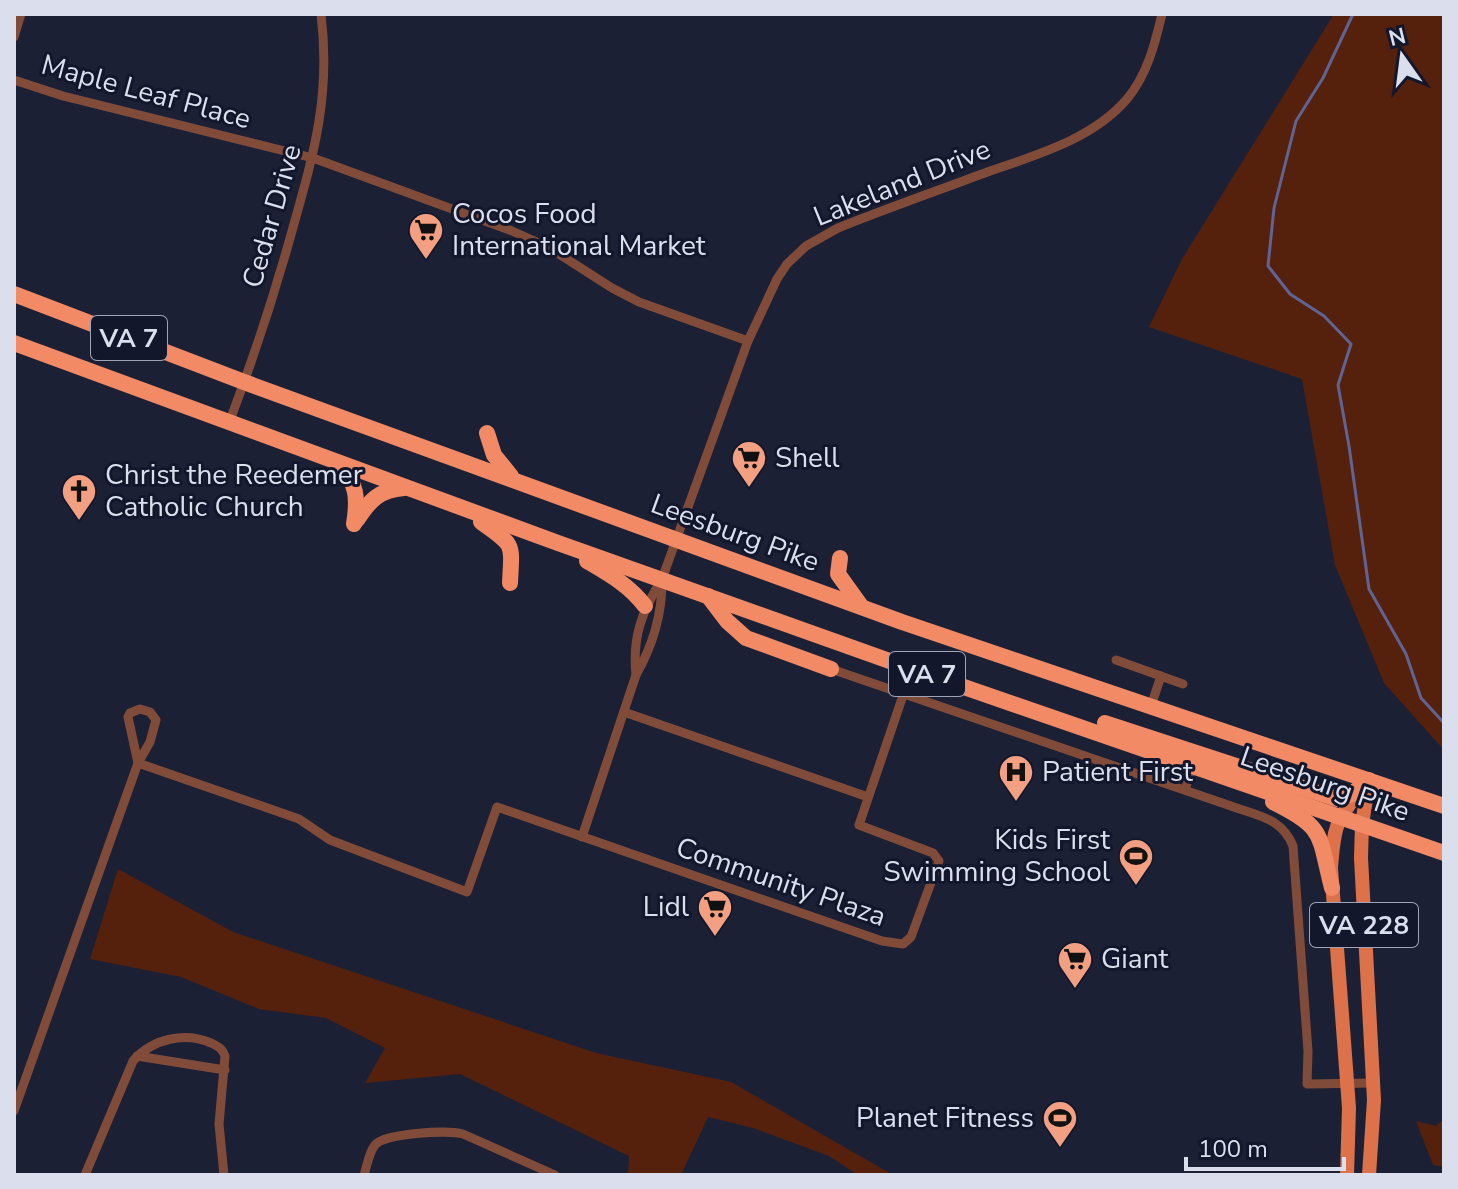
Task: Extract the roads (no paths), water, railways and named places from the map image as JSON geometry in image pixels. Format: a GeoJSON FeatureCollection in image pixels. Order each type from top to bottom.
{"type":"FeatureCollection","features":[{"type":"Feature","properties":{"kind":"highway","name":"Leesburg Pike"},"geometry":{"type":"LineString","coordinates":[[14,294],[244,382],[862,607],[1444,806]]}},
{"type":"Feature","properties":{"kind":"highway","name":"Leesburg Pike"},"geometry":{"type":"LineString","coordinates":[[14,343],[558,543],[1444,853]]}},
{"type":"Feature","properties":{"kind":"highway"},"geometry":{"type":"LineString","coordinates":[[469,462],[479,451],[487,433],[494,455],[514,479]]}},
{"type":"Feature","properties":{"kind":"highway"},"geometry":{"type":"LineString","coordinates":[[332,461],[347,473],[354,485],[357,497],[354,524],[373,498],[393,489],[407,488]]}},
{"type":"Feature","properties":{"kind":"highway"},"geometry":{"type":"LineString","coordinates":[[464,509],[510,545],[513,559],[510,583]]}},
{"type":"Feature","properties":{"kind":"highway"},"geometry":{"type":"LineString","coordinates":[[558,543],[617,578],[634,591],[645,606]]}},
{"type":"Feature","properties":{"kind":"highway"},"geometry":{"type":"LineString","coordinates":[[840,558],[838,574],[862,607]]}},
{"type":"Feature","properties":{"kind":"highway"},"geometry":{"type":"LineString","coordinates":[[707,595],[731,626],[746,638],[831,669]]}},
{"type":"Feature","properties":{"kind":"highway"},"geometry":{"type":"LineString","coordinates":[[1021,706],[1098,722],[1337,799],[1352,794],[1369,780]]}},
{"type":"Feature","properties":{"kind":"highway"},"geometry":{"type":"LineString","coordinates":[[1222,775],[1311,824],[1320,839],[1332,888]]}},
{"type":"Feature","properties":{"kind":"main road","name":"VA 228"},"geometry":{"type":"LineString","coordinates":[[1347,1175],[1350,1132],[1332,888],[1333,843],[1340,816],[1369,780]]}},
{"type":"Feature","properties":{"kind":"main road","name":"VA 228"},"geometry":{"type":"LineString","coordinates":[[1369,780],[1362,824],[1361,871],[1373,1083],[1369,1175]]}},
{"type":"Feature","properties":{"kind":"street"},"geometry":{"type":"LineString","coordinates":[[14,37],[21,14]]}},
{"type":"Feature","properties":{"kind":"street","name":"Cedar Drive"},"geometry":{"type":"LineString","coordinates":[[229,423],[266,320],[313,158],[324,89],[321,14]]}},
{"type":"Feature","properties":{"kind":"street","name":"Lakeland Drive"},"geometry":{"type":"LineString","coordinates":[[662,579],[748,341],[782,271],[806,246],[851,223],[1050,149],[1106,119],[1127,98],[1143,74],[1157,38],[1162,14]]}},
{"type":"Feature","properties":{"kind":"street","name":"Maple Leaf Place"},"geometry":{"type":"LineString","coordinates":[[14,80],[63,96],[313,158],[523,235],[639,302],[748,341]]}},
{"type":"Feature","properties":{"kind":"street"},"geometry":{"type":"LineString","coordinates":[[636,675],[633,650],[645,606],[662,579]]}},
{"type":"Feature","properties":{"kind":"street"},"geometry":{"type":"LineString","coordinates":[[582,837],[636,675],[647,656],[662,611],[662,579]]}},
{"type":"Feature","properties":{"kind":"street"},"geometry":{"type":"LineString","coordinates":[[1116,660],[1183,684]]}},
{"type":"Feature","properties":{"kind":"street"},"geometry":{"type":"LineString","coordinates":[[831,669],[1185,790],[1274,822],[1287,830],[1293,846],[1307,1029],[1307,1084],[1373,1083]]}},
{"type":"Feature","properties":{"kind":"street","name":"Community Plaza"},"geometry":{"type":"LineString","coordinates":[[138,763],[299,819],[330,840],[467,892],[497,807],[882,941],[903,944],[911,937],[939,861],[933,853],[859,825],[912,669]]}},
{"type":"Feature","properties":{"kind":"street"},"geometry":{"type":"LineString","coordinates":[[1151,706],[1161,676]]}},
{"type":"Feature","properties":{"kind":"street"},"geometry":{"type":"LineString","coordinates":[[14,1111],[138,763],[150,742],[156,720],[153,714],[140,709],[128,717],[138,763]]}},
{"type":"Feature","properties":{"kind":"street"},"geometry":{"type":"LineString","coordinates":[[624,712],[868,797]]}},
{"type":"Feature","properties":{"kind":"street"},"geometry":{"type":"LineString","coordinates":[[1185,790],[1193,765]]}},
{"type":"Feature","properties":{"kind":"street"},"geometry":{"type":"LineString","coordinates":[[85,1175],[137,1056],[174,1038],[190,1036],[223,1049],[225,1070],[219,1124],[224,1175]]}},
{"type":"Feature","properties":{"kind":"street"},"geometry":{"type":"LineString","coordinates":[[137,1056],[225,1070]]}},
{"type":"Feature","properties":{"kind":"street"},"geometry":{"type":"LineString","coordinates":[[364,1175],[373,1148],[383,1139],[449,1131],[463,1134],[555,1175]]}},
{"type":"Feature","properties":{"kind":"waterway"},"geometry":{"type":"LineString","coordinates":[[1353,14],[1323,78],[1296,121],[1274,208],[1268,266],[1290,294],[1324,316],[1351,344],[1338,385],[1369,589],[1406,654],[1421,698],[1444,723]]}},
{"type":"Feature","properties":{"kind":"place","name":"Cocos Food International Market"},"geometry":{"type":"Point","coordinates":[426,261]}},
{"type":"Feature","properties":{"kind":"place","name":"Shell"},"geometry":{"type":"Point","coordinates":[749,489]}},
{"type":"Feature","properties":{"kind":"place","name":"Christ the Reedemer Catholic Church"},"geometry":{"type":"Point","coordinates":[79,522]}},
{"type":"Feature","properties":{"kind":"place","name":"Patient First"},"geometry":{"type":"Point","coordinates":[1016,803]}},
{"type":"Feature","properties":{"kind":"place","name":"Kids First Swimming School"},"geometry":{"type":"Point","coordinates":[1136,887]}},
{"type":"Feature","properties":{"kind":"place","name":"Lidl"},"geometry":{"type":"Point","coordinates":[715,938]}},
{"type":"Feature","properties":{"kind":"place","name":"Giant"},"geometry":{"type":"Point","coordinates":[1075,990]}},
{"type":"Feature","properties":{"kind":"place","name":"Planet Fitness"},"geometry":{"type":"Point","coordinates":[1060,1149]}}]}
